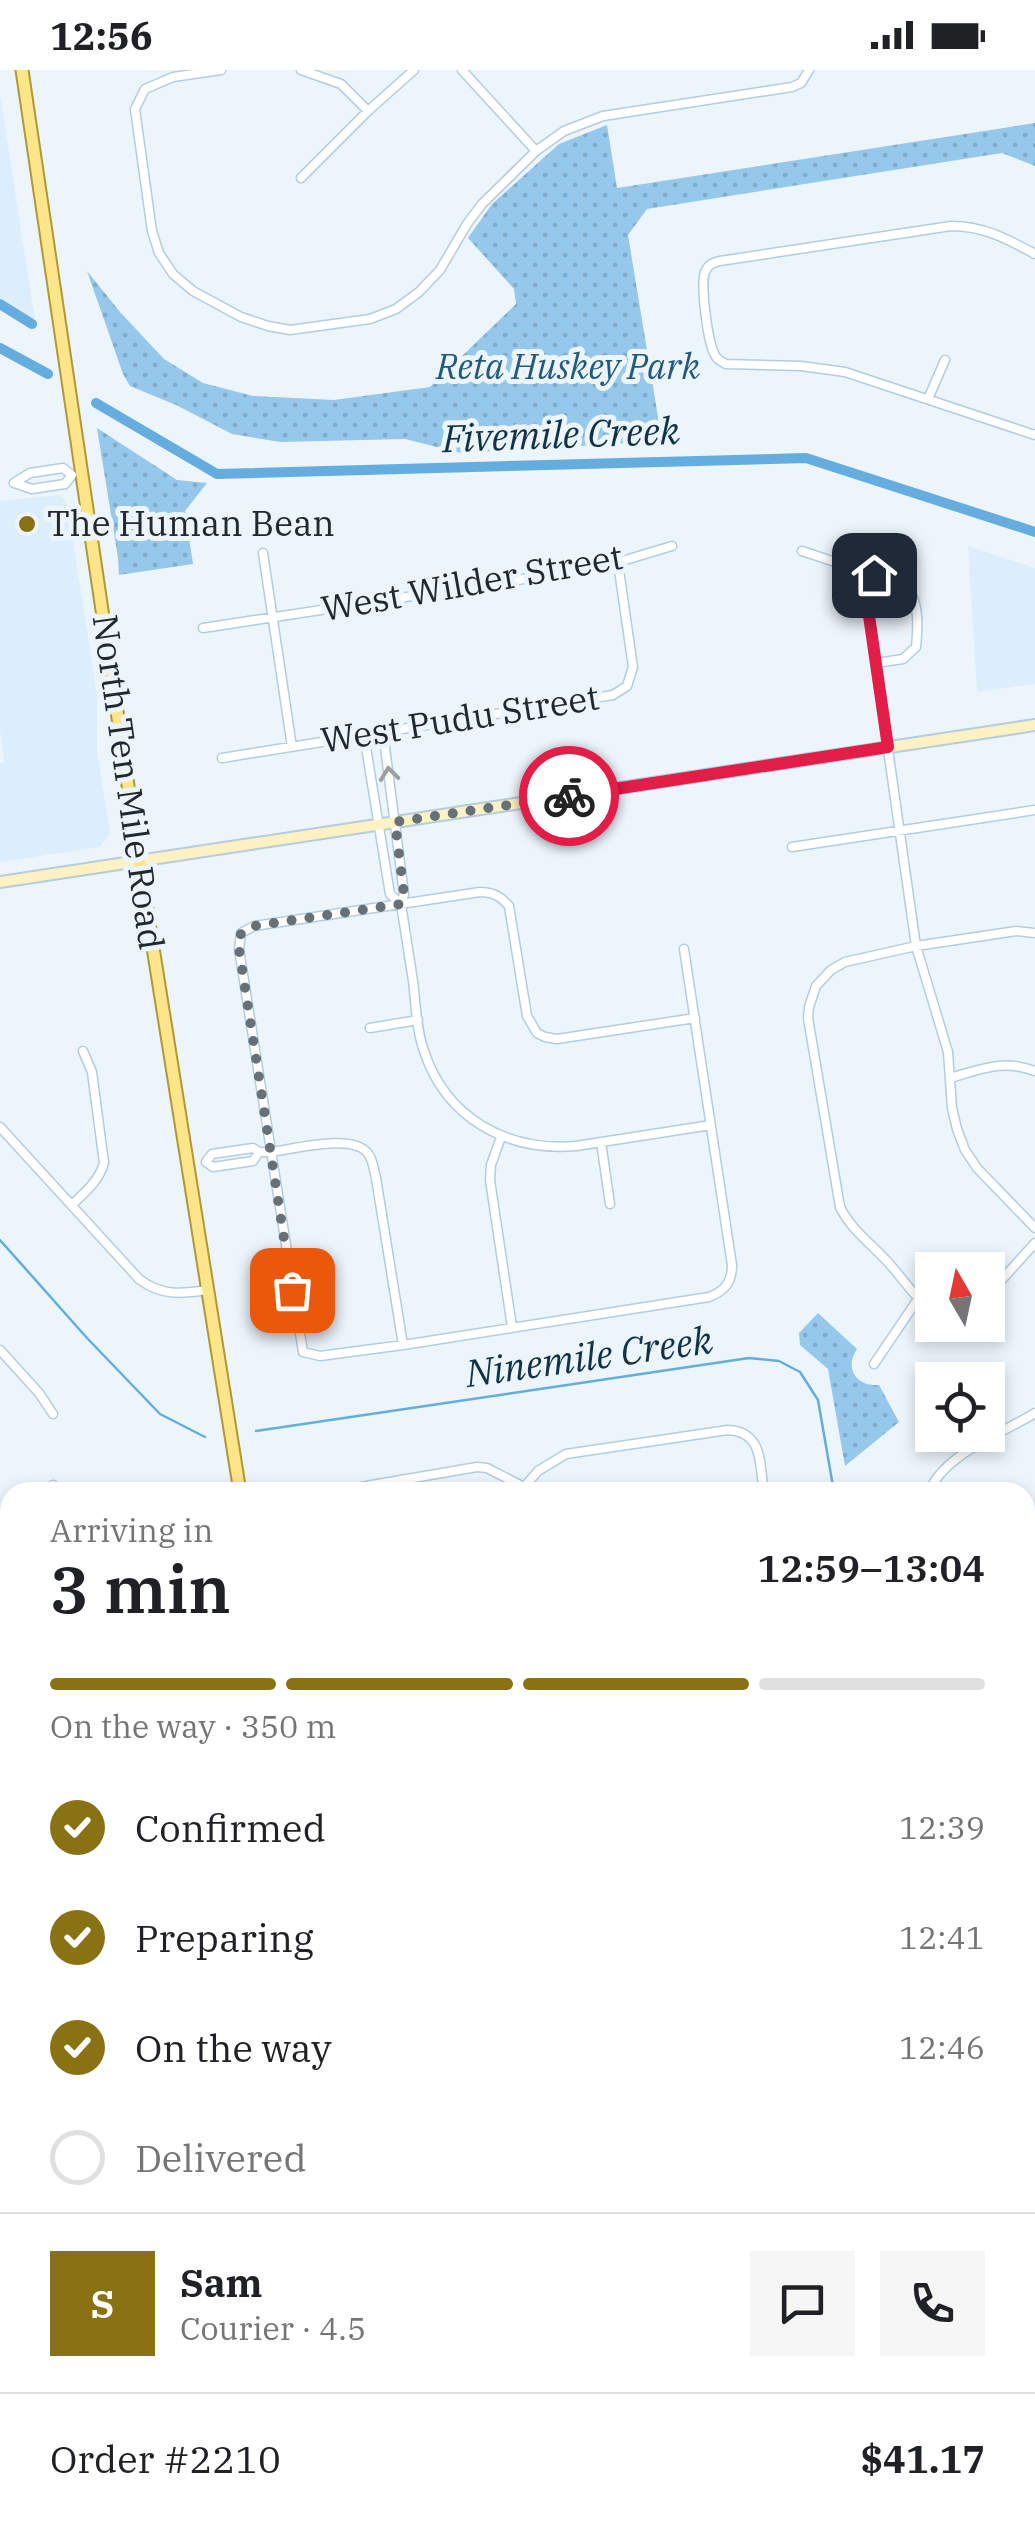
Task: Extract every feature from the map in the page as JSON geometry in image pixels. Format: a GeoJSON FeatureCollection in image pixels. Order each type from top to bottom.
{"type":"FeatureCollection","features":[{"type":"Feature","properties":{"kind":"main road","name":"North Ten Mile Road"},"geometry":{"type":"LineString","coordinates":[[22,70],[77,474],[238,1482]]}},
{"type":"Feature","properties":{"kind":"main road"},"geometry":{"type":"LineString","coordinates":[[0,882],[1035,725]]}},
{"type":"Feature","properties":{"kind":"street"},"geometry":{"type":"LineString","coordinates":[[221,70],[173,77],[145,89],[135,109],[152,231],[172,274],[193,291],[242,317],[290,330],[370,320],[396,309],[440,270],[482,204],[536,151],[564,131],[588,120],[792,88],[808,74]]}},
{"type":"Feature","properties":{"kind":"street"},"geometry":{"type":"LineString","coordinates":[[301,70],[341,84],[368,111]]}},
{"type":"Feature","properties":{"kind":"street"},"geometry":{"type":"LineString","coordinates":[[300,178],[414,70]]}},
{"type":"Feature","properties":{"kind":"street"},"geometry":{"type":"LineString","coordinates":[[462,70],[536,151]]}},
{"type":"Feature","properties":{"kind":"street"},"geometry":{"type":"LineString","coordinates":[[1035,254],[994,232],[951,226],[720,261],[706,270],[702,285],[712,349],[719,360],[736,365],[823,368],[855,375],[1035,434]]}},
{"type":"Feature","properties":{"kind":"street"},"geometry":{"type":"LineString","coordinates":[[928,400],[946,360]]}},
{"type":"Feature","properties":{"kind":"street"},"geometry":{"type":"LineString","coordinates":[[0,485],[14,483],[30,473],[64,468],[77,474],[66,484],[32,489],[14,483]]}},
{"type":"Feature","properties":{"kind":"street","name":"West Wilder Street"},"geometry":{"type":"LineString","coordinates":[[203,628],[618,563],[672,546]]}},
{"type":"Feature","properties":{"kind":"street"},"geometry":{"type":"LineString","coordinates":[[802,552],[912,591],[916,647],[903,659],[876,663]]}},
{"type":"Feature","properties":{"kind":"street"},"geometry":{"type":"LineString","coordinates":[[263,553],[292,746]]}},
{"type":"Feature","properties":{"kind":"street","name":"West Pudu Street"},"geometry":{"type":"LineString","coordinates":[[222,758],[613,696],[627,686],[633,667],[618,563]]}},
{"type":"Feature","properties":{"kind":"street"},"geometry":{"type":"LineString","coordinates":[[874,575],[868,600],[916,946],[948,1052],[954,1119],[965,1150],[984,1177],[1035,1228]]}},
{"type":"Feature","properties":{"kind":"street"},"geometry":{"type":"LineString","coordinates":[[383,732],[418,1020],[424,1053],[439,1083],[468,1116],[501,1137],[554,1147],[711,1125]]}},
{"type":"Feature","properties":{"kind":"street"},"geometry":{"type":"LineString","coordinates":[[364,735],[390,894],[401,904]]}},
{"type":"Feature","properties":{"kind":"street"},"geometry":{"type":"LineString","coordinates":[[792,847],[1035,810]]}},
{"type":"Feature","properties":{"kind":"street"},"geometry":{"type":"LineString","coordinates":[[684,949],[732,1265],[727,1286],[709,1297],[402,1345],[320,1356],[303,1352],[239,949],[241,933],[254,926],[491,892],[509,906],[527,1016],[537,1032],[557,1039],[694,1018]]}},
{"type":"Feature","properties":{"kind":"street"},"geometry":{"type":"LineString","coordinates":[[915,1295],[851,1226],[840,1208],[808,1018],[811,996],[822,977],[845,962],[916,946],[1016,931],[1035,933]]}},
{"type":"Feature","properties":{"kind":"street"},"geometry":{"type":"LineString","coordinates":[[370,1028],[418,1020]]}},
{"type":"Feature","properties":{"kind":"street"},"geometry":{"type":"LineString","coordinates":[[72,1205],[101,1174],[104,1163],[92,1072],[83,1051]]}},
{"type":"Feature","properties":{"kind":"street"},"geometry":{"type":"LineString","coordinates":[[950,1078],[998,1065],[1020,1065],[1035,1071]]}},
{"type":"Feature","properties":{"kind":"street"},"geometry":{"type":"LineString","coordinates":[[0,1127],[150,1288],[178,1294],[207,1290]]}},
{"type":"Feature","properties":{"kind":"street"},"geometry":{"type":"LineString","coordinates":[[501,1137],[490,1180],[512,1327]]}},
{"type":"Feature","properties":{"kind":"street"},"geometry":{"type":"LineString","coordinates":[[187,1166],[252,1161],[259,1152],[346,1142],[360,1145],[370,1156],[376,1178],[402,1345]]}},
{"type":"Feature","properties":{"kind":"street"},"geometry":{"type":"LineString","coordinates":[[601,1142],[610,1204]]}},
{"type":"Feature","properties":{"kind":"street"},"geometry":{"type":"LineString","coordinates":[[1005,1276],[1035,1243]]}},
{"type":"Feature","properties":{"kind":"street"},"geometry":{"type":"LineString","coordinates":[[874,1364],[915,1303]]}},
{"type":"Feature","properties":{"kind":"street"},"geometry":{"type":"LineString","coordinates":[[0,1350],[40,1393],[52,1414]]}},
{"type":"Feature","properties":{"kind":"street"},"geometry":{"type":"LineString","coordinates":[[935,1482],[946,1466],[1035,1413]]}},
{"type":"Feature","properties":{"kind":"street"},"geometry":{"type":"LineString","coordinates":[[529,1482],[546,1464],[566,1454],[728,1430],[739,1431],[756,1444],[762,1482]]}},
{"type":"Feature","properties":{"kind":"street"},"geometry":{"type":"LineString","coordinates":[[391,1482],[487,1468],[509,1482]]}},
{"type":"Feature","properties":{"kind":"shaded area"},"geometry":{"type":"Polygon","coordinates":[[[0,94],[35,321],[0,297],[0,94]]]}},
{"type":"Feature","properties":{"kind":"shaded area"},"geometry":{"type":"Polygon","coordinates":[[[59,495],[67,503],[97,694],[97,750],[110,834],[100,847],[0,862],[0,763],[4,762],[0,730],[0,501],[59,495]]]}},
{"type":"Feature","properties":{"kind":"shaded area"},"geometry":{"type":"Polygon","coordinates":[[[968,546],[1035,568],[1035,684],[977,692],[968,546]]]}},
{"type":"Feature","properties":{"kind":"green space","name":"Reta Huskey Park"},"geometry":{"type":"Polygon","coordinates":[[[1035,123],[1035,166],[1002,153],[647,209],[628,235],[662,441],[461,453],[405,439],[280,442],[232,434],[130,386],[87,271],[164,359],[203,383],[253,396],[334,400],[430,387],[516,304],[514,289],[468,238],[492,204],[559,144],[607,125],[617,188],[1035,123]]]}},
{"type":"Feature","properties":{"kind":"green space"},"geometry":{"type":"Polygon","coordinates":[[[97,428],[177,480],[207,483],[185,511],[193,564],[119,575],[97,428]]]}},
{"type":"Feature","properties":{"kind":"green space"},"geometry":{"type":"Polygon","coordinates":[[[818,1313],[857,1349],[852,1363],[854,1375],[864,1383],[879,1385],[899,1422],[845,1466],[828,1369],[800,1345],[799,1333],[818,1313]]]}},
{"type":"Feature","properties":{"kind":"waterway"},"geometry":{"type":"LineString","coordinates":[[0,304],[32,324]]}},
{"type":"Feature","properties":{"kind":"waterway"},"geometry":{"type":"LineString","coordinates":[[0,348],[48,374]]}},
{"type":"Feature","properties":{"kind":"waterway","name":"Fivemile Creek"},"geometry":{"type":"LineString","coordinates":[[96,403],[217,474],[806,458],[1035,532]]}},
{"type":"Feature","properties":{"kind":"waterway","name":"Ninemile Creek"},"geometry":{"type":"LineString","coordinates":[[0,1240],[160,1414],[205,1437]]}},
{"type":"Feature","properties":{"kind":"waterway","name":"Ninemile Creek"},"geometry":{"type":"LineString","coordinates":[[256,1431],[749,1358],[779,1361],[800,1372],[818,1400],[832,1482]]}},
{"type":"Feature","properties":{"kind":"way so far"},"geometry":{"type":"LineString","coordinates":[[292,1290],[239,949],[241,933],[254,926],[401,904],[404,894],[395,822],[569,796]]}},
{"type":"Feature","properties":{"kind":"place","name":"The Human Bean"},"geometry":{"type":"Point","coordinates":[27,524]}},
{"type":"Feature","properties":{"kind":"route"},"geometry":{"type":"LineString","coordinates":[[569,796],[888,747],[868,609],[874,575]]}}]}
